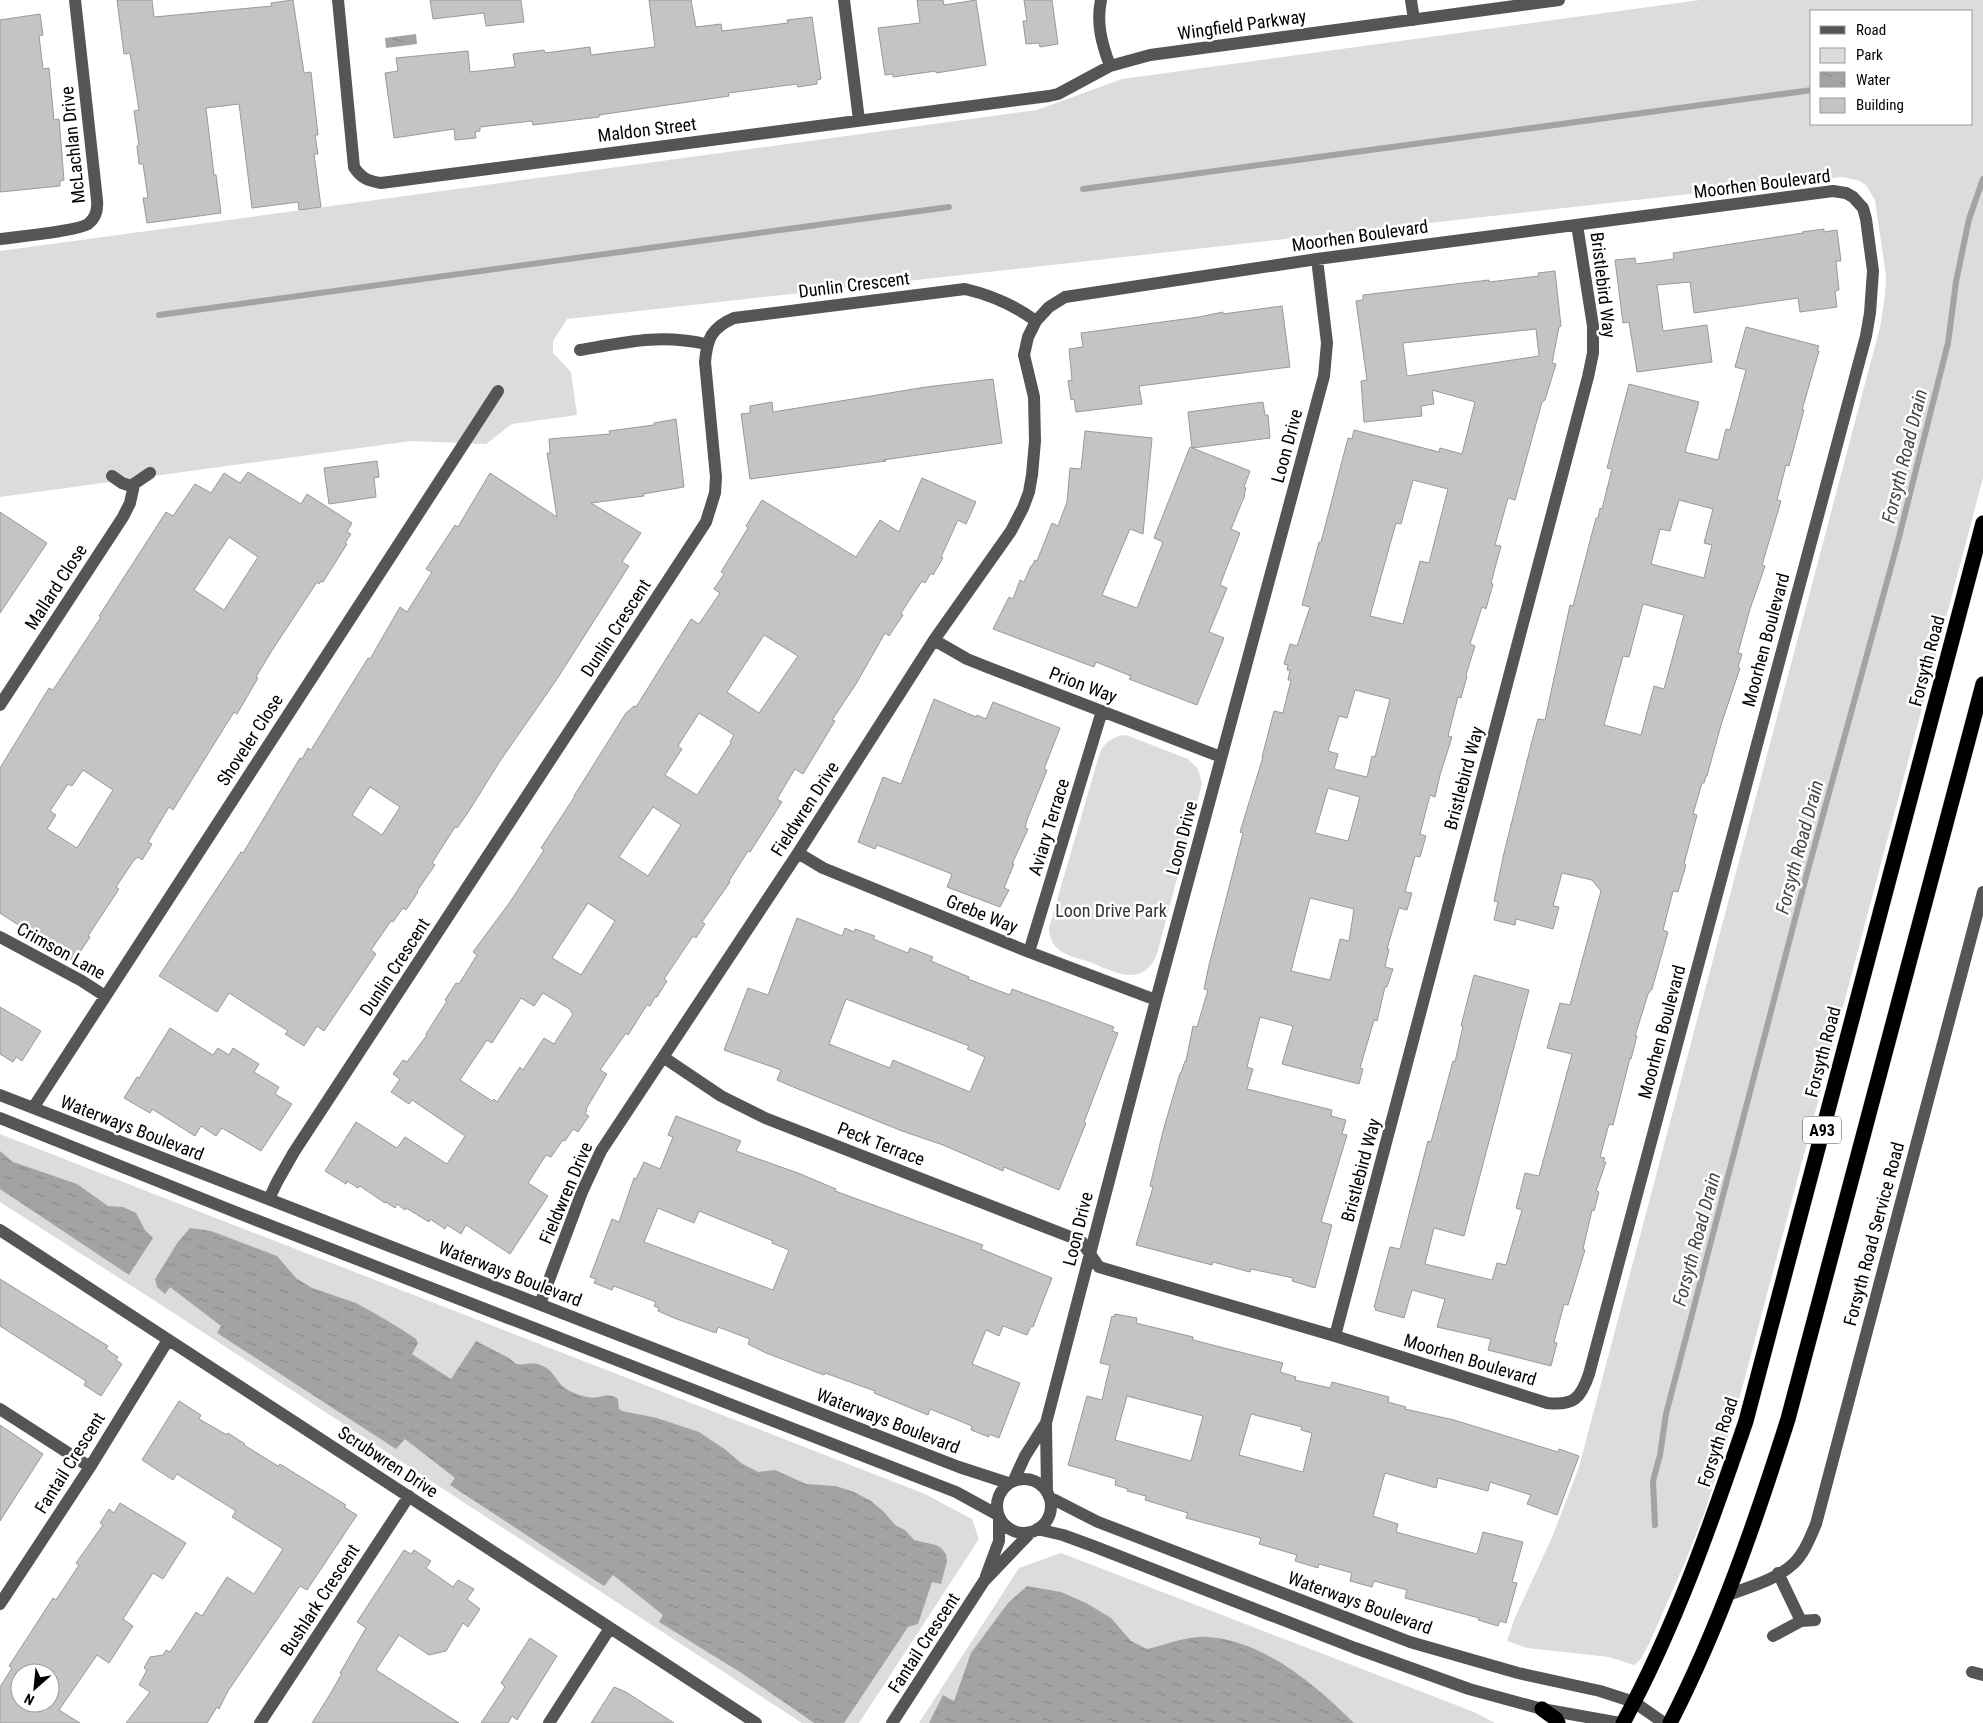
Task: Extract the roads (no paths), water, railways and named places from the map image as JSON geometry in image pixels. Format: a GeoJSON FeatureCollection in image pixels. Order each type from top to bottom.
{"type":"FeatureCollection","features":[{"type":"Feature","properties":{"kind":"highway","name":"Forsyth Road"},"geometry":{"type":"LineString","coordinates":[[1622,1723],[1659,1653],[1703,1546],[1746,1421],[1981,547],[1983,523]]}},
{"type":"Feature","properties":{"kind":"highway","name":"A93"},"geometry":{"type":"LineString","coordinates":[[1670,1723],[1707,1645],[1728,1595],[1763,1498],[1788,1419],[1983,684]]}},
{"type":"Feature","properties":{"kind":"highway"},"geometry":{"type":"LineString","coordinates":[[1542,1709],[1556,1719],[1558,1723]]}},
{"type":"Feature","properties":{"kind":"street","name":"McLachlan Drive"},"geometry":{"type":"LineString","coordinates":[[0,239],[80,227],[93,220],[97,212],[75,0]]}},
{"type":"Feature","properties":{"kind":"street","name":"Maldon Street"},"geometry":{"type":"LineString","coordinates":[[338,0],[354,167],[360,176],[369,181],[381,183],[1058,94],[1110,66]]}},
{"type":"Feature","properties":{"kind":"street"},"geometry":{"type":"LineString","coordinates":[[844,0],[859,120]]}},
{"type":"Feature","properties":{"kind":"street"},"geometry":{"type":"LineString","coordinates":[[1102,0],[1098,13],[1100,38],[1110,66]]}},
{"type":"Feature","properties":{"kind":"street"},"geometry":{"type":"LineString","coordinates":[[1411,0],[1414,20]]}},
{"type":"Feature","properties":{"kind":"street","name":"Wingfield Parkway"},"geometry":{"type":"LineString","coordinates":[[1110,66],[1150,55],[1559,0]]}},
{"type":"Feature","properties":{"kind":"street","name":"Moorhen Boulevard"},"geometry":{"type":"LineString","coordinates":[[1036,321],[1049,307],[1065,297],[1318,259],[1833,191],[1846,193],[1858,202],[1866,219],[1873,271],[1870,313],[1866,336],[1584,1388],[1578,1397],[1570,1402],[1547,1403],[1335,1336],[1099,1267],[1090,1253]]}},
{"type":"Feature","properties":{"kind":"street","name":"Bristlebird Way"},"geometry":{"type":"LineString","coordinates":[[1335,1336],[1588,378],[1593,353],[1593,326],[1577,225]]}},
{"type":"Feature","properties":{"kind":"street","name":"Loon Drive"},"geometry":{"type":"LineString","coordinates":[[1048,1494],[1046,1422],[1156,1000],[1324,376],[1328,343],[1318,259]]}},
{"type":"Feature","properties":{"kind":"street","name":"Dunlin Crescent"},"geometry":{"type":"LineString","coordinates":[[269,1199],[294,1152],[706,522],[715,493],[716,477],[706,385],[706,344],[710,335],[734,318],[964,289],[984,293],[1021,309],[1036,321]]}},
{"type":"Feature","properties":{"kind":"street","name":"Fieldwren Drive"},"geometry":{"type":"LineString","coordinates":[[540,1304],[593,1166],[798,853],[934,640],[1011,531],[1029,492],[1034,458],[1034,397],[1024,355],[1028,337],[1036,321]]}},
{"type":"Feature","properties":{"kind":"street"},"geometry":{"type":"LineString","coordinates":[[580,350],[650,338],[706,344]]}},
{"type":"Feature","properties":{"kind":"street","name":"Shoveler Close"},"geometry":{"type":"LineString","coordinates":[[33,1108],[498,391]]}},
{"type":"Feature","properties":{"kind":"street"},"geometry":{"type":"LineString","coordinates":[[112,476],[127,486],[134,485],[150,473]]}},
{"type":"Feature","properties":{"kind":"street","name":"Mallard Close"},"geometry":{"type":"LineString","coordinates":[[0,705],[123,517],[130,503],[134,485]]}},
{"type":"Feature","properties":{"kind":"street","name":"Prion Way"},"geometry":{"type":"LineString","coordinates":[[934,640],[974,662],[1221,757]]}},
{"type":"Feature","properties":{"kind":"street","name":"Aviary Terrace"},"geometry":{"type":"LineString","coordinates":[[1029,952],[1102,711]]}},
{"type":"Feature","properties":{"kind":"street","name":"Grebe Way"},"geometry":{"type":"LineString","coordinates":[[798,853],[823,868],[1029,952],[1156,1000]]}},
{"type":"Feature","properties":{"kind":"street","name":"Forsyth Road Service Road"},"geometry":{"type":"LineString","coordinates":[[1728,1595],[1760,1583],[1793,1564],[1804,1550],[1816,1524],[1983,892]]}},
{"type":"Feature","properties":{"kind":"street","name":"Crimson Lane"},"geometry":{"type":"LineString","coordinates":[[0,937],[82,980],[105,996]]}},
{"type":"Feature","properties":{"kind":"street","name":"Peck Terrace"},"geometry":{"type":"LineString","coordinates":[[663,1057],[741,1107],[1081,1241],[1090,1253]]}},
{"type":"Feature","properties":{"kind":"street","name":"Waterways Boulevard"},"geometry":{"type":"LineString","coordinates":[[0,1095],[959,1467],[1011,1482]]}},
{"type":"Feature","properties":{"kind":"street"},"geometry":{"type":"LineString","coordinates":[[0,1118],[265,1224],[956,1492],[999,1516],[1012,1530],[1025,1533],[1034,1531],[1042,1526],[1049,1516],[1048,1494],[1032,1480],[1020,1479],[1011,1482],[998,1498],[999,1516]]}},
{"type":"Feature","properties":{"kind":"street","name":"Scrubwren Drive"},"geometry":{"type":"LineString","coordinates":[[0,1230],[756,1723]]}},
{"type":"Feature","properties":{"kind":"street","name":"Fantail Crescent"},"geometry":{"type":"LineString","coordinates":[[0,1604],[90,1467],[168,1340]]}},
{"type":"Feature","properties":{"kind":"street"},"geometry":{"type":"LineString","coordinates":[[0,1409],[90,1467]]}},
{"type":"Feature","properties":{"kind":"street","name":"Loon Drive"},"geometry":{"type":"LineString","coordinates":[[1011,1482],[1046,1422]]}},
{"type":"Feature","properties":{"kind":"street","name":"Waterways Boulevard"},"geometry":{"type":"LineString","coordinates":[[1048,1494],[1098,1522],[1410,1642],[1518,1673],[1600,1691],[1634,1702],[1664,1723]]}},
{"type":"Feature","properties":{"kind":"street","name":"Bushlark Crescent"},"geometry":{"type":"LineString","coordinates":[[260,1723],[409,1496]]}},
{"type":"Feature","properties":{"kind":"street","name":"Fantail Crescent"},"geometry":{"type":"LineString","coordinates":[[984,1581],[999,1541],[999,1516]]}},
{"type":"Feature","properties":{"kind":"street"},"geometry":{"type":"LineString","coordinates":[[1034,1531],[1058,1534],[1093,1546],[1355,1648],[1469,1689],[1542,1709],[1622,1723]]}},
{"type":"Feature","properties":{"kind":"street","name":"Fantail Crescent"},"geometry":{"type":"LineString","coordinates":[[892,1723],[984,1581],[1034,1531]]}},
{"type":"Feature","properties":{"kind":"street"},"geometry":{"type":"LineString","coordinates":[[1778,1573],[1801,1621]]}},
{"type":"Feature","properties":{"kind":"street"},"geometry":{"type":"LineString","coordinates":[[1772,1636],[1801,1621],[1815,1620]]}},
{"type":"Feature","properties":{"kind":"street"},"geometry":{"type":"LineString","coordinates":[[549,1723],[610,1628]]}},
{"type":"Feature","properties":{"kind":"water"},"geometry":{"type":"Polygon","coordinates":[[[416,34],[417,44],[386,48],[385,38],[416,34]]]}},
{"type":"Feature","properties":{"kind":"water"},"geometry":{"type":"Polygon","coordinates":[[[0,1151],[13,1162],[77,1184],[108,1206],[123,1207],[136,1213],[145,1230],[153,1238],[129,1275],[0,1189],[0,1151]]]}},
{"type":"Feature","properties":{"kind":"water"},"geometry":{"type":"Polygon","coordinates":[[[190,1228],[211,1231],[277,1256],[296,1278],[312,1288],[356,1303],[416,1339],[418,1343],[412,1354],[451,1379],[476,1341],[509,1358],[516,1364],[535,1363],[543,1366],[567,1390],[581,1396],[592,1398],[614,1397],[618,1399],[619,1409],[622,1411],[657,1418],[699,1432],[726,1450],[741,1463],[758,1472],[775,1470],[806,1484],[836,1486],[854,1492],[871,1501],[895,1525],[905,1530],[914,1540],[941,1548],[946,1554],[947,1561],[941,1584],[932,1582],[918,1624],[908,1627],[844,1723],[814,1723],[743,1674],[659,1622],[663,1615],[613,1575],[604,1586],[450,1485],[455,1478],[405,1439],[396,1449],[217,1333],[221,1326],[170,1287],[165,1294],[157,1287],[155,1279],[178,1242],[190,1228]]]}},
{"type":"Feature","properties":{"kind":"water"},"geometry":{"type":"Polygon","coordinates":[[[1027,1586],[1061,1592],[1086,1603],[1111,1618],[1131,1641],[1147,1649],[1200,1637],[1228,1640],[1248,1646],[1287,1667],[1306,1680],[1354,1723],[929,1723],[943,1695],[954,1701],[971,1653],[1008,1603],[1027,1586]]]}},
{"type":"Feature","properties":{"kind":"waterway"},"geometry":{"type":"LineString","coordinates":[[1083,189],[1810,90]]}},
{"type":"Feature","properties":{"kind":"waterway","name":"Forsyth Road Drain"},"geometry":{"type":"LineString","coordinates":[[1655,1525],[1653,1481],[1660,1455],[1666,1414],[1806,877],[1897,545],[1948,343],[1956,282],[1969,219],[1983,179]]}},
{"type":"Feature","properties":{"kind":"waterway"},"geometry":{"type":"LineString","coordinates":[[159,315],[949,207]]}},
{"type":"Feature","properties":{"kind":"park label","name":"Loon Drive Park"},"geometry":{"type":"Point","coordinates":[1111,911]}}]}
